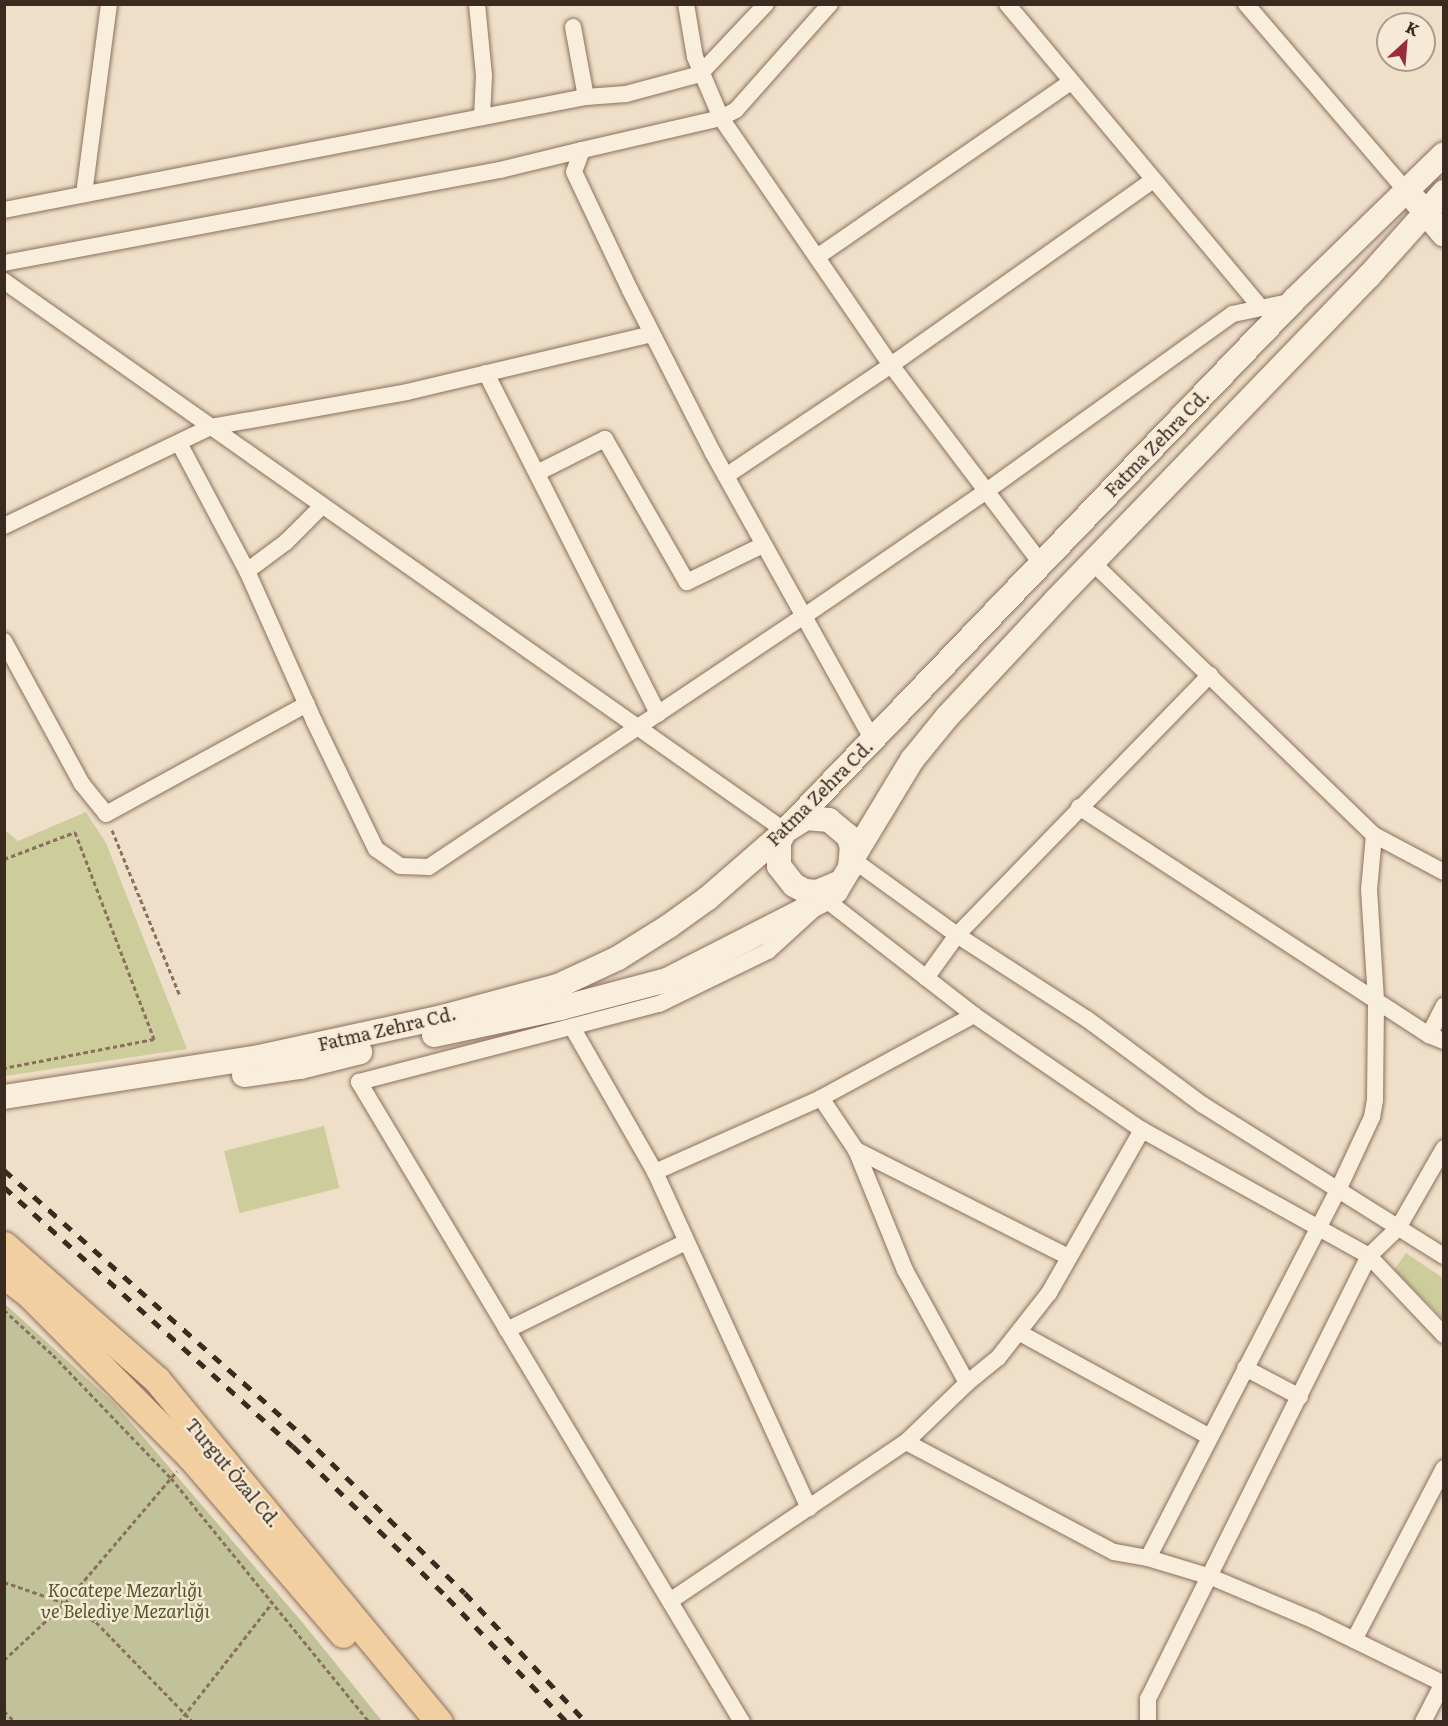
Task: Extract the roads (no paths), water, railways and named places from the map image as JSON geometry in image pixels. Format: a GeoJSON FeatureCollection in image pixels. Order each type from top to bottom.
{"type":"FeatureCollection","features":[{"type":"Feature","properties":{"kind":"main road","name":"Fatma Zehra Cd."},"geometry":{"type":"LineString","coordinates":[[4,1112],[300,1067],[444,1024],[558,986],[618,958],[708,898],[785,831],[1294,300],[1407,192],[1443,154]]}},
{"type":"Feature","properties":{"kind":"main road"},"geometry":{"type":"LineString","coordinates":[[1407,192],[1443,235]]}},
{"type":"Feature","properties":{"kind":"main road","name":"Fatma Zehra Cd."},"geometry":{"type":"LineString","coordinates":[[852,860],[912,760],[947,717],[1092,562],[1370,276],[1443,192]]}},
{"type":"Feature","properties":{"kind":"main road"},"geometry":{"type":"LineString","coordinates":[[806,818],[830,820],[848,836],[852,860],[833,891],[830,889],[811,891],[794,885],[785,877],[777,854],[785,831],[806,818]]}},
{"type":"Feature","properties":{"kind":"main road","name":"Fatma Zehra Cd."},"geometry":{"type":"LineString","coordinates":[[4,1097],[259,1057],[444,1024],[561,1008],[668,980],[833,891]]}},
{"type":"Feature","properties":{"kind":"main road","name":"Turgut Özal Cd."},"geometry":{"type":"LineString","coordinates":[[4,1245],[156,1380],[439,1722]]}},
{"type":"Feature","properties":{"kind":"main road","name":"Turgut Özal Cd."},"geometry":{"type":"LineString","coordinates":[[4,1275],[29,1294],[189,1455],[417,1722]]}},
{"type":"Feature","properties":{"kind":"street"},"geometry":{"type":"LineString","coordinates":[[84,194],[110,4]]}},
{"type":"Feature","properties":{"kind":"street"},"geometry":{"type":"LineString","coordinates":[[477,4],[484,76],[482,117]]}},
{"type":"Feature","properties":{"kind":"street"},"geometry":{"type":"LineString","coordinates":[[686,4],[700,74],[721,118],[891,365],[1041,563]]}},
{"type":"Feature","properties":{"kind":"street"},"geometry":{"type":"LineString","coordinates":[[4,210],[586,97],[626,94],[700,74],[765,4]]}},
{"type":"Feature","properties":{"kind":"street"},"geometry":{"type":"LineString","coordinates":[[4,263],[500,171],[721,118],[736,110],[771,74],[830,4]]}},
{"type":"Feature","properties":{"kind":"street"},"geometry":{"type":"LineString","coordinates":[[1007,4],[1261,308]]}},
{"type":"Feature","properties":{"kind":"street"},"geometry":{"type":"LineString","coordinates":[[1246,4],[1407,192]]}},
{"type":"Feature","properties":{"kind":"street"},"geometry":{"type":"LineString","coordinates":[[573,27],[586,97]]}},
{"type":"Feature","properties":{"kind":"street"},"geometry":{"type":"LineString","coordinates":[[817,257],[1071,82]]}},
{"type":"Feature","properties":{"kind":"street"},"geometry":{"type":"LineString","coordinates":[[582,150],[574,172],[652,334],[763,545],[873,740]]}},
{"type":"Feature","properties":{"kind":"street"},"geometry":{"type":"LineString","coordinates":[[726,476],[891,365],[1153,180]]}},
{"type":"Feature","properties":{"kind":"street"},"geometry":{"type":"LineString","coordinates":[[4,280],[322,506],[473,608],[785,831]]}},
{"type":"Feature","properties":{"kind":"street"},"geometry":{"type":"LineString","coordinates":[[179,443],[247,571],[376,849],[400,866],[429,867],[803,617],[985,492],[1233,314],[1294,300]]}},
{"type":"Feature","properties":{"kind":"street"},"geometry":{"type":"LineString","coordinates":[[4,526],[211,427],[395,394],[652,334]]}},
{"type":"Feature","properties":{"kind":"street"},"geometry":{"type":"LineString","coordinates":[[486,373],[658,714]]}},
{"type":"Feature","properties":{"kind":"street"},"geometry":{"type":"LineString","coordinates":[[537,473],[605,439],[687,582],[763,545]]}},
{"type":"Feature","properties":{"kind":"street"},"geometry":{"type":"LineString","coordinates":[[247,571],[286,542],[322,506]]}},
{"type":"Feature","properties":{"kind":"street"},"geometry":{"type":"LineString","coordinates":[[1092,562],[1374,835],[1443,872]]}},
{"type":"Feature","properties":{"kind":"street"},"geometry":{"type":"LineString","coordinates":[[4,641],[82,784],[106,814],[307,704]]}},
{"type":"Feature","properties":{"kind":"street"},"geometry":{"type":"LineString","coordinates":[[926,978],[957,935],[1079,807],[1210,675]]}},
{"type":"Feature","properties":{"kind":"street"},"geometry":{"type":"LineString","coordinates":[[1079,807],[1436,1038],[1443,1006]]}},
{"type":"Feature","properties":{"kind":"street"},"geometry":{"type":"LineString","coordinates":[[1148,1558],[1208,1436],[1338,1190],[1373,1108],[1376,1000],[1369,890],[1374,835]]}},
{"type":"Feature","properties":{"kind":"street"},"geometry":{"type":"LineString","coordinates":[[852,860],[957,935],[1087,1019],[1203,1105],[1443,1256]]}},
{"type":"Feature","properties":{"kind":"street"},"geometry":{"type":"LineString","coordinates":[[742,1722],[359,1082],[659,1004],[768,951],[833,891],[926,978],[974,1015],[1143,1131],[1319,1226],[1369,1256],[1443,1335]]}},
{"type":"Feature","properties":{"kind":"street"},"geometry":{"type":"LineString","coordinates":[[655,1172],[821,1098],[974,1015]]}},
{"type":"Feature","properties":{"kind":"street"},"geometry":{"type":"LineString","coordinates":[[572,1027],[655,1172],[809,1508]]}},
{"type":"Feature","properties":{"kind":"street"},"geometry":{"type":"LineString","coordinates":[[821,1098],[856,1150],[905,1270],[967,1383]]}},
{"type":"Feature","properties":{"kind":"street"},"geometry":{"type":"LineString","coordinates":[[670,1601],[906,1442],[967,1383],[998,1358],[1020,1333],[1048,1293],[1143,1131]]}},
{"type":"Feature","properties":{"kind":"street"},"geometry":{"type":"LineString","coordinates":[[1148,1722],[1148,1699],[1211,1577],[1369,1256],[1398,1228],[1443,1148]]}},
{"type":"Feature","properties":{"kind":"street"},"geometry":{"type":"LineString","coordinates":[[856,1150],[1069,1257]]}},
{"type":"Feature","properties":{"kind":"street"},"geometry":{"type":"LineString","coordinates":[[507,1329],[686,1242]]}},
{"type":"Feature","properties":{"kind":"street"},"geometry":{"type":"LineString","coordinates":[[1020,1333],[1208,1436]]}},
{"type":"Feature","properties":{"kind":"street"},"geometry":{"type":"LineString","coordinates":[[1245,1368],[1300,1397]]}},
{"type":"Feature","properties":{"kind":"street"},"geometry":{"type":"LineString","coordinates":[[906,1442],[1114,1552],[1148,1558],[1211,1577],[1354,1640],[1443,1683],[1423,1722]]}},
{"type":"Feature","properties":{"kind":"street"},"geometry":{"type":"LineString","coordinates":[[1354,1640],[1443,1468]]}},
{"type":"Feature","properties":{"kind":"railway"},"geometry":{"type":"LineString","coordinates":[[4,1170],[303,1435],[465,1593],[586,1722]]}},
{"type":"Feature","properties":{"kind":"railway"},"geometry":{"type":"LineString","coordinates":[[4,1187],[293,1446],[448,1598],[567,1722]]}},
{"type":"Feature","properties":{"kind":"park label","name":"Kocatepe Mezarlığı ve Belediye Mezarlığı"},"geometry":{"type":"Point","coordinates":[125,1601]}}]}
